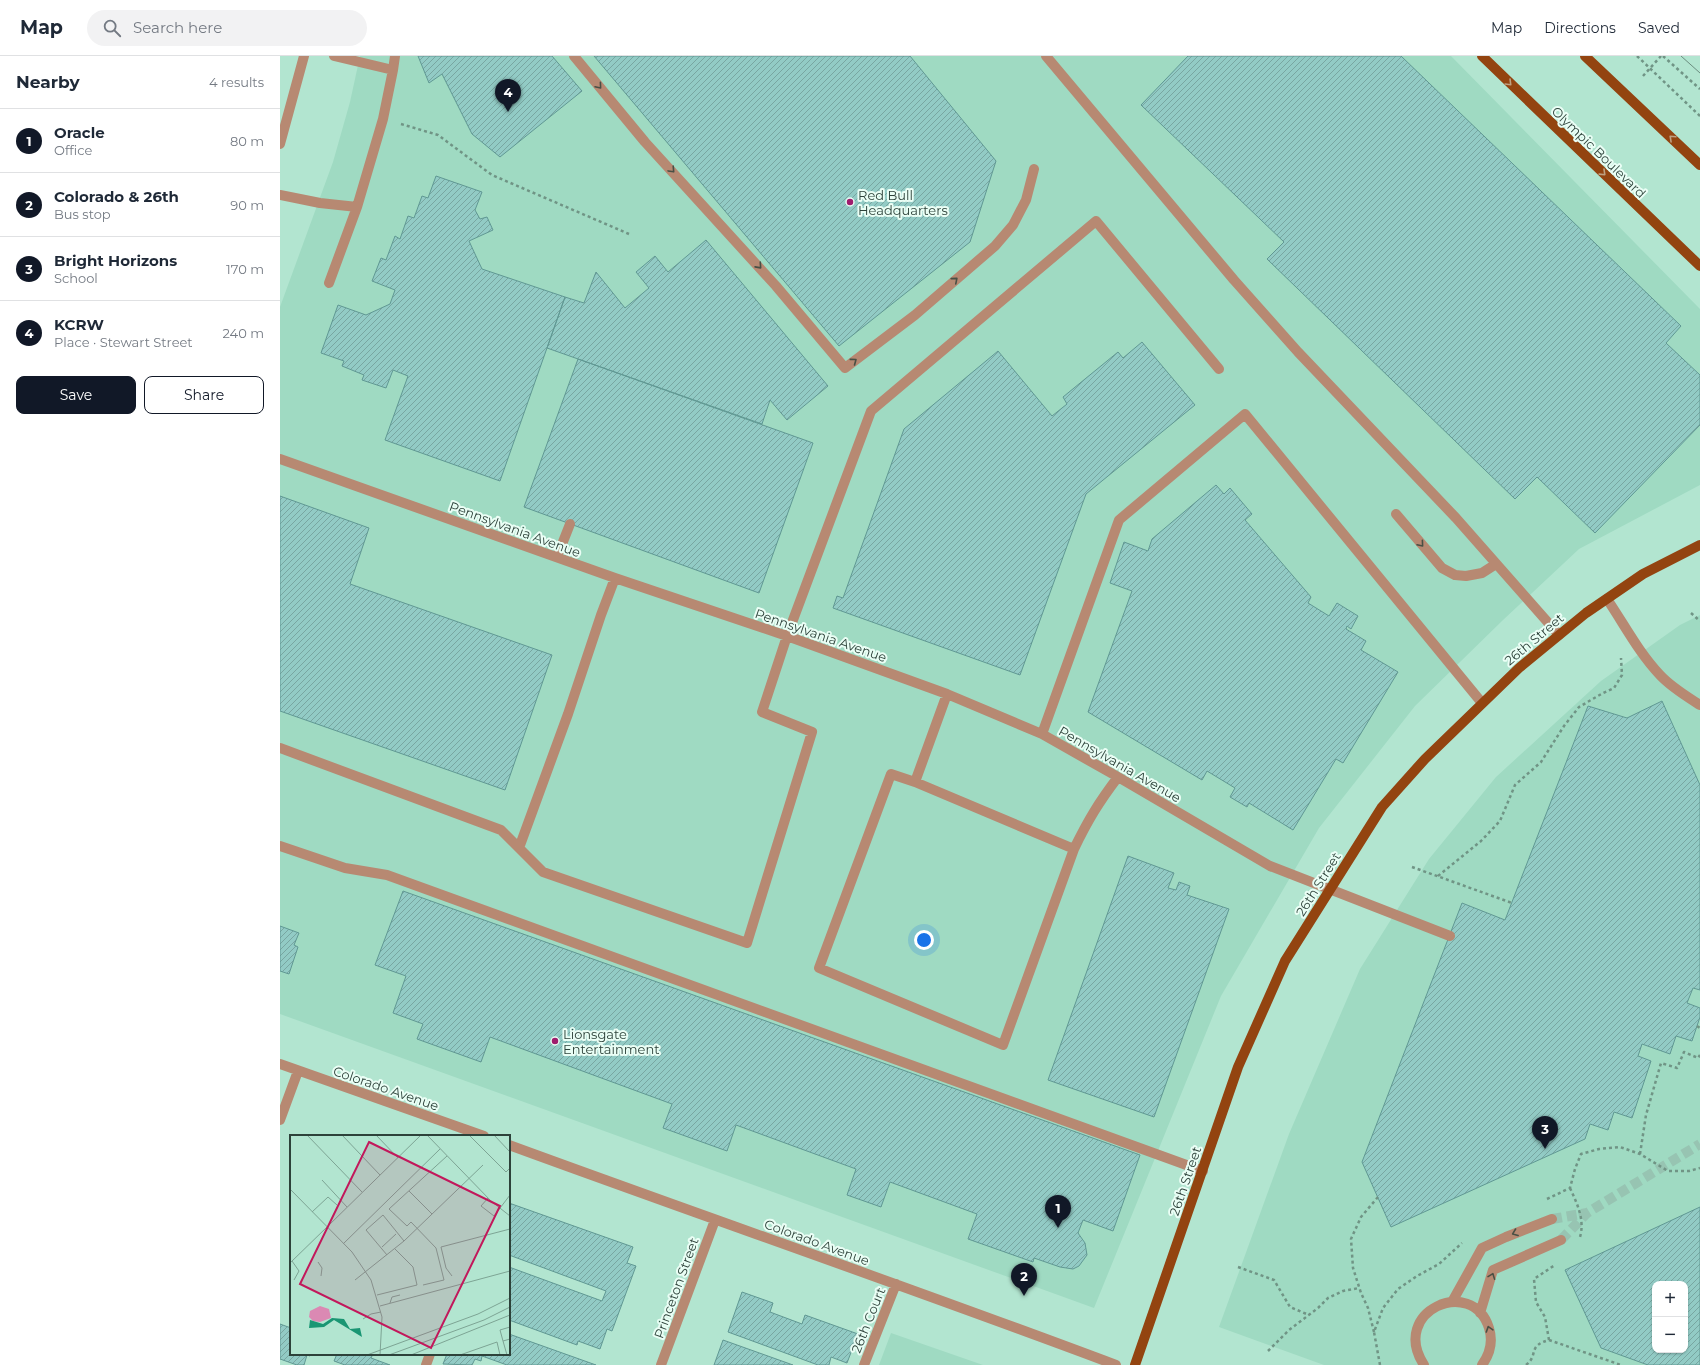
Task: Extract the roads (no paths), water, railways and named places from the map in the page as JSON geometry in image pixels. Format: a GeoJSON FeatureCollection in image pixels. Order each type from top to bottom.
{"type":"FeatureCollection","features":[{"type":"Feature","properties":{"kind":"main road","name":"Olympic Boulevard"},"geometry":{"type":"LineString","coordinates":[[1482,56],[1700,266]]}},
{"type":"Feature","properties":{"kind":"main road"},"geometry":{"type":"LineString","coordinates":[[1585,56],[1700,165]]}},
{"type":"Feature","properties":{"kind":"main road","name":"26th Street"},"geometry":{"type":"LineString","coordinates":[[1135,1365],[1203,1172],[1238,1066],[1285,961],[1382,807],[1425,759],[1482,703],[1519,668],[1558,635],[1586,613],[1643,574],[1700,545]]}},
{"type":"Feature","properties":{"kind":"street"},"geometry":{"type":"LineString","coordinates":[[280,144],[304,56]]}},
{"type":"Feature","properties":{"kind":"street"},"geometry":{"type":"LineString","coordinates":[[334,56],[392,70]]}},
{"type":"Feature","properties":{"kind":"street"},"geometry":{"type":"LineString","coordinates":[[329,283],[357,207],[383,119],[395,56]]}},
{"type":"Feature","properties":{"kind":"street"},"geometry":{"type":"LineString","coordinates":[[574,56],[645,142],[776,286],[845,368],[916,315],[994,246],[1012,225],[1026,200],[1034,169]]}},
{"type":"Feature","properties":{"kind":"street"},"geometry":{"type":"LineString","coordinates":[[1046,56],[1234,280],[1298,352],[1456,518],[1558,635]]}},
{"type":"Feature","properties":{"kind":"street"},"geometry":{"type":"LineString","coordinates":[[280,195],[320,203],[357,207]]}},
{"type":"Feature","properties":{"kind":"street"},"geometry":{"type":"LineString","coordinates":[[280,748],[501,830],[543,872],[748,943],[812,732],[762,712],[787,636],[871,411],[1096,221],[1220,369]]}},
{"type":"Feature","properties":{"kind":"street"},"geometry":{"type":"LineString","coordinates":[[1042,734],[1119,520],[1245,414],[1482,703]]}},
{"type":"Feature","properties":{"kind":"street","name":"Pennsylvania Avenue"},"geometry":{"type":"LineString","coordinates":[[280,459],[615,578],[787,636],[947,694],[1042,734],[1270,866],[1450,936]]}},
{"type":"Feature","properties":{"kind":"street"},"geometry":{"type":"LineString","coordinates":[[1396,514],[1442,568],[1455,575],[1466,576],[1482,573],[1496,564]]}},
{"type":"Feature","properties":{"kind":"street"},"geometry":{"type":"LineString","coordinates":[[557,557],[570,524]]}},
{"type":"Feature","properties":{"kind":"street"},"geometry":{"type":"LineString","coordinates":[[519,848],[568,714],[615,578]]}},
{"type":"Feature","properties":{"kind":"street"},"geometry":{"type":"LineString","coordinates":[[1607,599],[1638,647],[1660,675],[1700,705]]}},
{"type":"Feature","properties":{"kind":"street"},"geometry":{"type":"LineString","coordinates":[[915,782],[947,694]]}},
{"type":"Feature","properties":{"kind":"street"},"geometry":{"type":"LineString","coordinates":[[1074,849],[915,782],[890,774],[819,968],[1003,1046],[1074,849],[1089,818],[1118,777]]}},
{"type":"Feature","properties":{"kind":"street"},"geometry":{"type":"LineString","coordinates":[[280,846],[345,868],[388,875],[1203,1172]]}},
{"type":"Feature","properties":{"kind":"street","name":"Colorado Avenue"},"geometry":{"type":"LineString","coordinates":[[280,1064],[481,1135]]}},
{"type":"Feature","properties":{"kind":"street"},"geometry":{"type":"LineString","coordinates":[[280,1120],[298,1071]]}},
{"type":"Feature","properties":{"kind":"street","name":"Colorado Avenue"},"geometry":{"type":"LineString","coordinates":[[510,1145],[1116,1365]]}},
{"type":"Feature","properties":{"kind":"street"},"geometry":{"type":"LineString","coordinates":[[1452,1302],[1482,1248],[1552,1219]]}},
{"type":"Feature","properties":{"kind":"street","name":"Princeton Street"},"geometry":{"type":"LineString","coordinates":[[661,1365],[715,1220]]}},
{"type":"Feature","properties":{"kind":"street"},"geometry":{"type":"LineString","coordinates":[[1480,1313],[1493,1270],[1561,1240]]}},
{"type":"Feature","properties":{"kind":"street","name":"26th Court"},"geometry":{"type":"LineString","coordinates":[[864,1365],[896,1284]]}},
{"type":"Feature","properties":{"kind":"street"},"geometry":{"type":"LineString","coordinates":[[1424,1365],[1417,1354],[1415,1342],[1416,1330],[1421,1319],[1429,1310],[1440,1304],[1452,1302],[1471,1306],[1480,1313],[1487,1323],[1491,1335],[1491,1347],[1487,1359],[1482,1365]]}},
{"type":"Feature","properties":{"kind":"street"},"geometry":{"type":"LineString","coordinates":[[426,1365],[430,1355]]}},
{"type":"Feature","properties":{"kind":"tunnel"},"geometry":{"type":"LineString","coordinates":[[1561,1240],[1587,1213],[1700,1144]]}},
{"type":"Feature","properties":{"kind":"tunnel"},"geometry":{"type":"LineString","coordinates":[[1552,1219],[1587,1213]]}},
{"type":"Feature","properties":{"kind":"tram line"},"geometry":{"type":"LineString","coordinates":[[1681,56],[1700,73]]}},
{"type":"Feature","properties":{"kind":"place","name":"KCRW"},"geometry":{"type":"Point","coordinates":[508,112]}},
{"type":"Feature","properties":{"kind":"place","name":"Red Bull Headquarters"},"geometry":{"type":"Point","coordinates":[850,202]}},
{"type":"Feature","properties":{"kind":"place","name":"Lionsgate Entertainment"},"geometry":{"type":"Point","coordinates":[555,1041]}},
{"type":"Feature","properties":{"kind":"place","name":"Bright Horizons"},"geometry":{"type":"Point","coordinates":[1545,1149]}},
{"type":"Feature","properties":{"kind":"place","name":"Oracle"},"geometry":{"type":"Point","coordinates":[1058,1228]}},
{"type":"Feature","properties":{"kind":"place","name":"Colorado & 26th"},"geometry":{"type":"Point","coordinates":[1024,1296]}}]}
